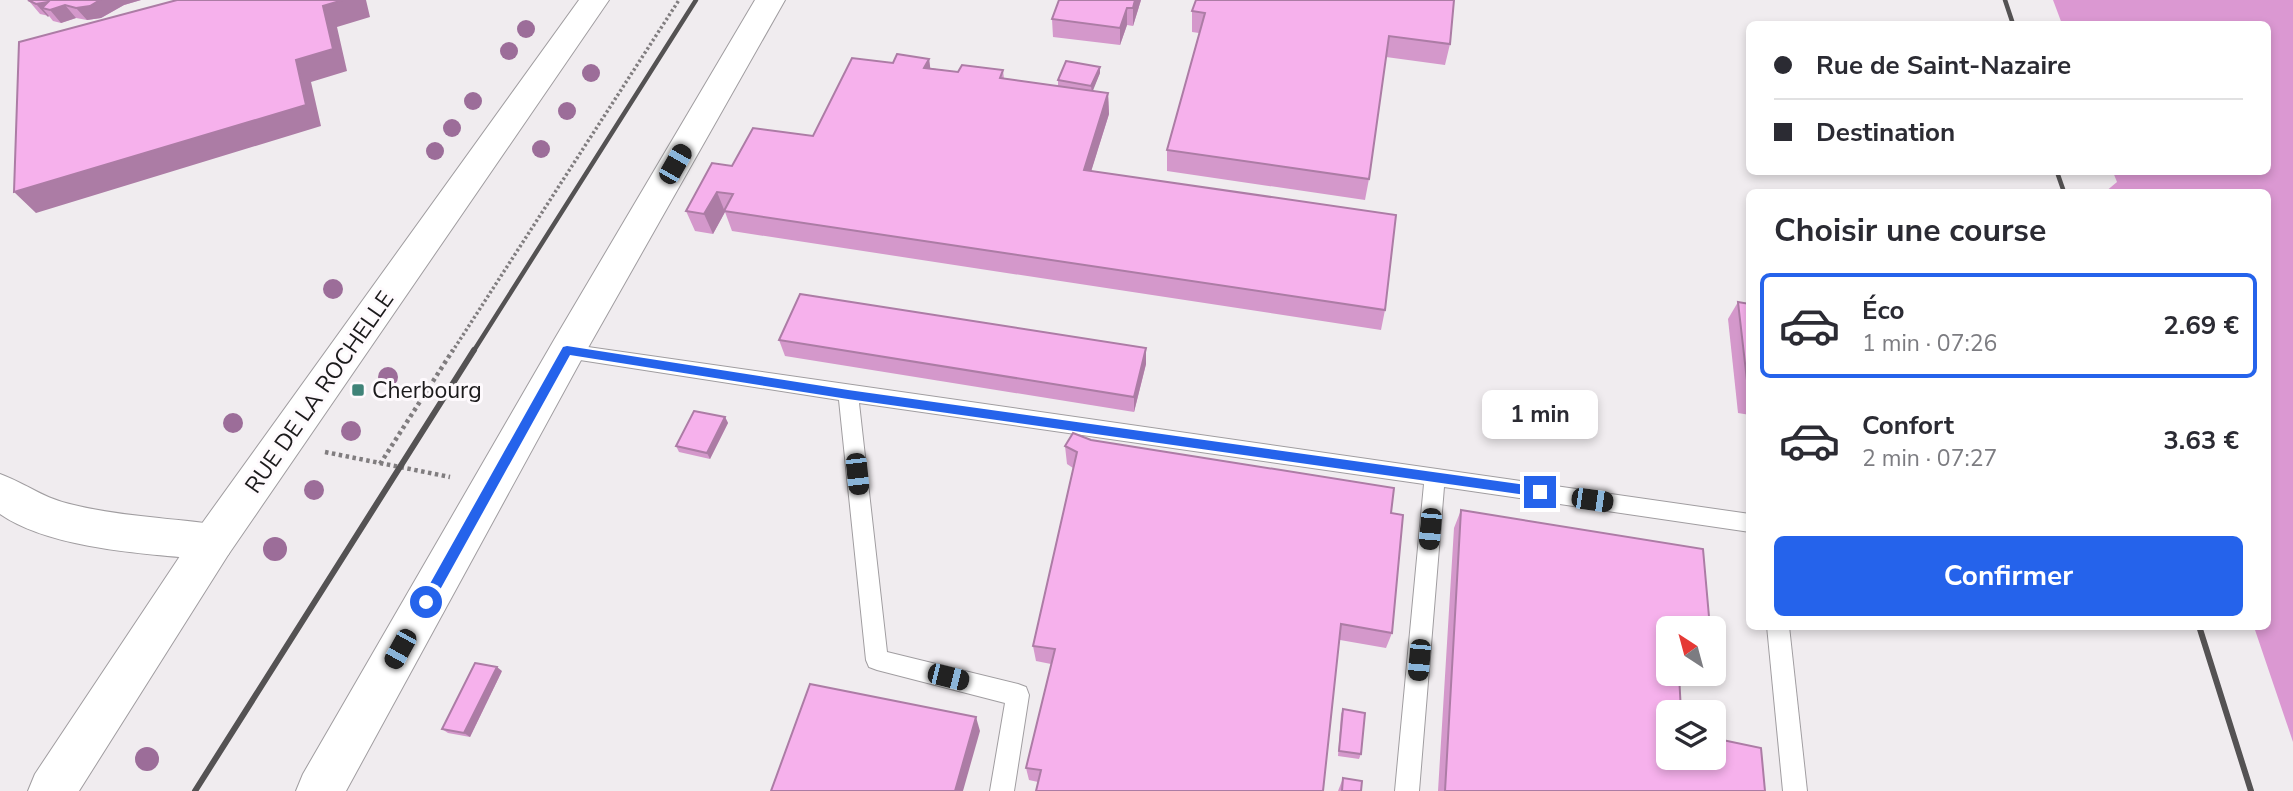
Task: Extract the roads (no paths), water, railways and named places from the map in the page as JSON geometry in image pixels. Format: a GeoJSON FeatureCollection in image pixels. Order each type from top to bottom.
{"type":"FeatureCollection","features":[{"type":"Feature","properties":{"kind":"street","name":"RUE DE LA ROCHELLE"},"geometry":{"type":"LineString","coordinates":[[52,791],[214,542],[594,0]]}},
{"type":"Feature","properties":{"kind":"street"},"geometry":{"type":"LineString","coordinates":[[320,791],[567,351],[770,0]]}},
{"type":"Feature","properties":{"kind":"street"},"geometry":{"type":"LineString","coordinates":[[0,492],[30,510],[68,523],[214,542]]}},
{"type":"Feature","properties":{"kind":"lane"},"geometry":{"type":"LineString","coordinates":[[567,351],[848,394],[1746,522]]}},
{"type":"Feature","properties":{"kind":"lane"},"geometry":{"type":"LineString","coordinates":[[848,394],[877,660],[1018,695],[1002,791]]}},
{"type":"Feature","properties":{"kind":"lane"},"geometry":{"type":"LineString","coordinates":[[1406,791],[1435,476]]}},
{"type":"Feature","properties":{"kind":"lane"},"geometry":{"type":"LineString","coordinates":[[1778,630],[1795,791]]}},
{"type":"Feature","properties":{"kind":"railway"},"geometry":{"type":"LineString","coordinates":[[473,352],[696,0]]}},
{"type":"Feature","properties":{"kind":"railway"},"geometry":{"type":"LineString","coordinates":[[2005,0],[2012,21]]}},
{"type":"Feature","properties":{"kind":"railway"},"geometry":{"type":"LineString","coordinates":[[2058,175],[2063,189]]}},
{"type":"Feature","properties":{"kind":"railway"},"geometry":{"type":"LineString","coordinates":[[195,791],[474,350]]}},
{"type":"Feature","properties":{"kind":"railway"},"geometry":{"type":"LineString","coordinates":[[2200,630],[2251,791]]}},
{"type":"Feature","properties":{"kind":"place","name":"Cherbourg"},"geometry":{"type":"Point","coordinates":[358,390]}}]}
